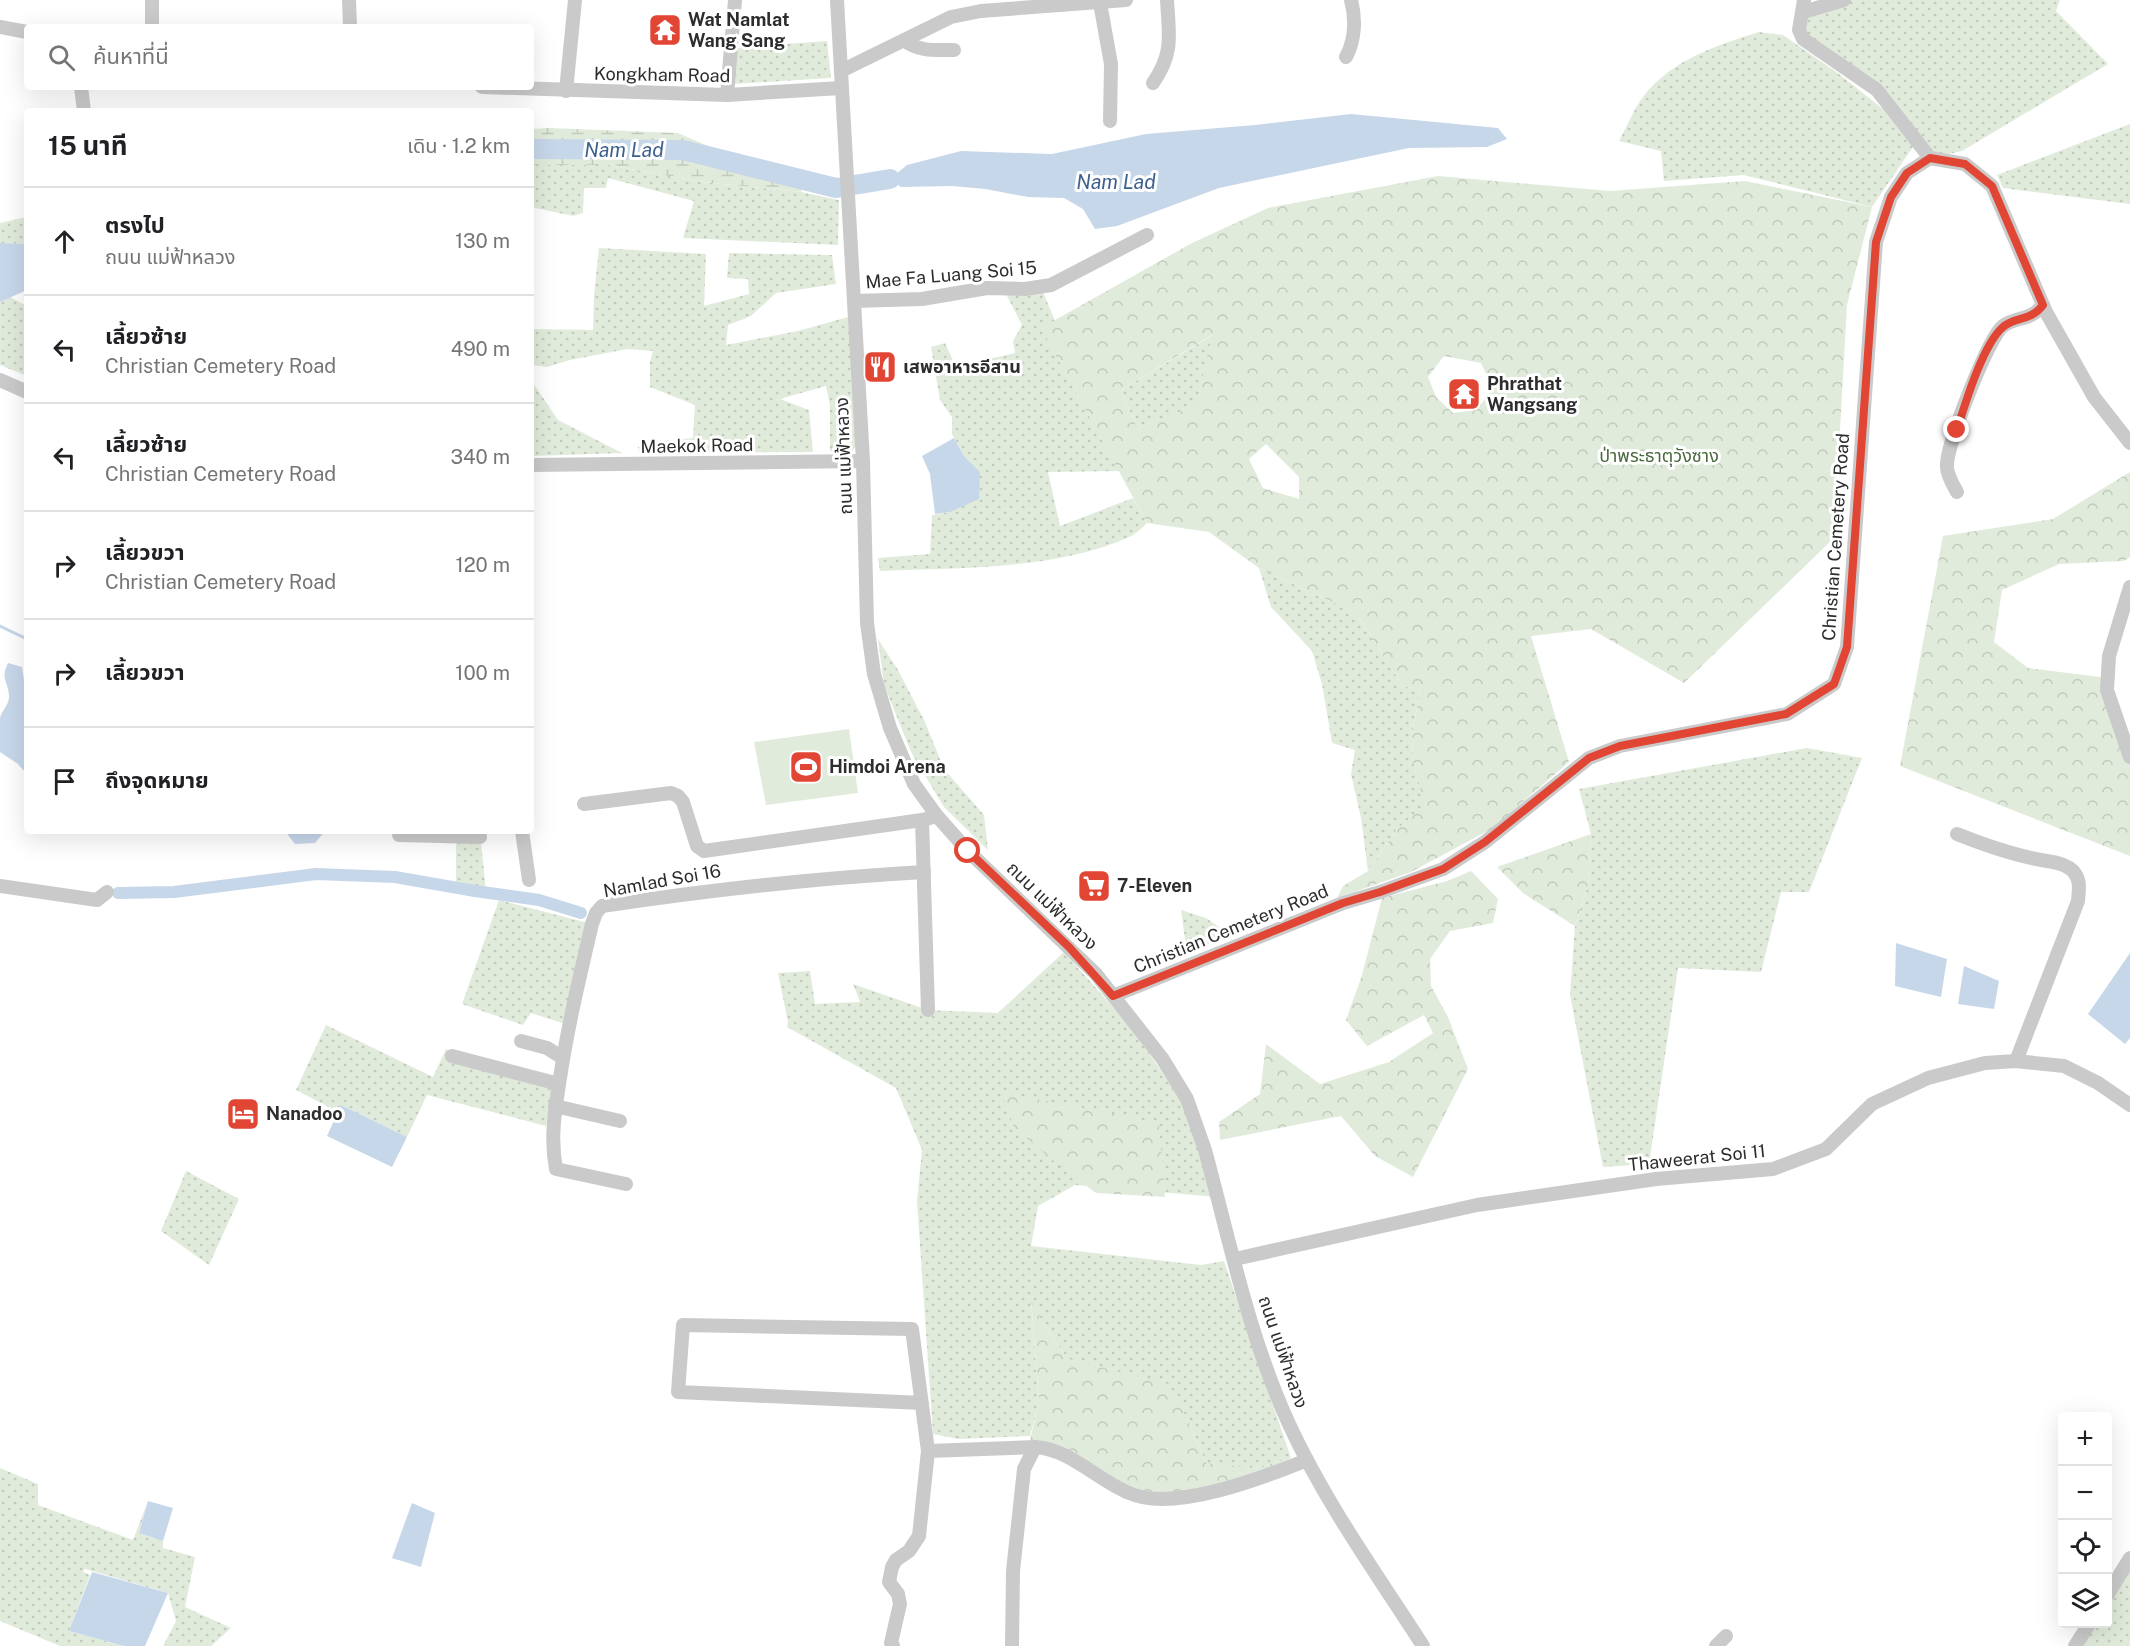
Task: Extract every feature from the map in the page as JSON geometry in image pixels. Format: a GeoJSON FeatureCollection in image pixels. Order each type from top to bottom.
{"type":"FeatureCollection","features":[{"type":"Feature","properties":{"kind":"street"},"geometry":{"type":"LineString","coordinates":[[152,0],[152,24]]}},
{"type":"Feature","properties":{"kind":"street"},"geometry":{"type":"LineString","coordinates":[[349,0],[350,24]]}},
{"type":"Feature","properties":{"kind":"street"},"geometry":{"type":"LineString","coordinates":[[566,91],[575,0]]}},
{"type":"Feature","properties":{"kind":"street"},"geometry":{"type":"LineString","coordinates":[[727,95],[735,0]]}},
{"type":"Feature","properties":{"kind":"street","name":"ถนน แม่ฟ้าหลวง"},"geometry":{"type":"LineString","coordinates":[[837,0],[863,461],[866,601],[874,674],[890,728],[906,768],[937,816],[968,851],[1069,947],[1113,996],[1162,1058],[1186,1099],[1205,1150],[1266,1367],[1281,1405],[1307,1460],[1340,1517],[1422,1646]]}},
{"type":"Feature","properties":{"kind":"street"},"geometry":{"type":"LineString","coordinates":[[841,71],[951,17],[981,11],[1126,0]]}},
{"type":"Feature","properties":{"kind":"street"},"geometry":{"type":"LineString","coordinates":[[1153,83],[1165,64],[1169,51],[1167,0]]}},
{"type":"Feature","properties":{"kind":"street"},"geometry":{"type":"LineString","coordinates":[[1346,57],[1351,48],[1354,32],[1352,0]]}},
{"type":"Feature","properties":{"kind":"street"},"geometry":{"type":"LineString","coordinates":[[1844,0],[1804,6],[1799,30],[1803,39],[1877,90],[1930,158],[1965,164],[1992,186],[2043,305],[2094,397],[2130,443]]}},
{"type":"Feature","properties":{"kind":"street"},"geometry":{"type":"LineString","coordinates":[[1100,3],[1111,64],[1110,121]]}},
{"type":"Feature","properties":{"kind":"street"},"geometry":{"type":"LineString","coordinates":[[0,27],[24,31]]}},
{"type":"Feature","properties":{"kind":"street"},"geometry":{"type":"LineString","coordinates":[[904,40],[911,46],[922,49],[954,50]]}},
{"type":"Feature","properties":{"kind":"street","name":"Kongkham Road"},"geometry":{"type":"LineString","coordinates":[[534,89],[727,95],[841,88]]}},
{"type":"Feature","properties":{"kind":"street"},"geometry":{"type":"LineString","coordinates":[[81,90],[84,108]]}},
{"type":"Feature","properties":{"kind":"street","name":"Christian Cemetery Road"},"geometry":{"type":"LineString","coordinates":[[1113,996],[1343,903],[1443,869],[1485,842],[1589,758],[1620,746],[1786,714],[1834,684],[1847,647],[1876,242],[1891,197],[1907,173],[1930,158]]}},
{"type":"Feature","properties":{"kind":"street","name":"Mae Fa Luang Soi 15"},"geometry":{"type":"LineString","coordinates":[[854,301],[922,299],[987,288],[1025,289],[1051,285],[1147,235]]}},
{"type":"Feature","properties":{"kind":"street"},"geometry":{"type":"LineString","coordinates":[[1957,492],[1947,467],[1948,454],[1982,362],[1995,335],[2004,325],[2034,315],[2043,305]]}},
{"type":"Feature","properties":{"kind":"street"},"geometry":{"type":"LineString","coordinates":[[0,380],[24,391]]}},
{"type":"Feature","properties":{"kind":"street","name":"Maekok Road"},"geometry":{"type":"LineString","coordinates":[[534,465],[863,461]]}},
{"type":"Feature","properties":{"kind":"street"},"geometry":{"type":"LineString","coordinates":[[2130,587],[2109,656],[2107,690],[2130,757]]}},
{"type":"Feature","properties":{"kind":"street"},"geometry":{"type":"LineString","coordinates":[[584,804],[671,793],[683,802],[697,846],[704,851],[937,816]]}},
{"type":"Feature","properties":{"kind":"street"},"geometry":{"type":"LineString","coordinates":[[922,820],[928,1010]]}},
{"type":"Feature","properties":{"kind":"street"},"geometry":{"type":"LineString","coordinates":[[399,834],[480,837]]}},
{"type":"Feature","properties":{"kind":"street"},"geometry":{"type":"LineString","coordinates":[[522,834],[529,879]]}},
{"type":"Feature","properties":{"kind":"street"},"geometry":{"type":"LineString","coordinates":[[1958,834],[1994,849],[2062,865],[2071,869],[2080,881],[2078,901],[2016,1060]]}},
{"type":"Feature","properties":{"kind":"street","name":"Namlad Soi 16"},"geometry":{"type":"LineString","coordinates":[[626,1184],[556,1170],[552,1128],[568,1025],[592,924],[596,913],[602,906],[732,887],[848,876],[924,872]]}},
{"type":"Feature","properties":{"kind":"street"},"geometry":{"type":"LineString","coordinates":[[0,886],[97,900],[107,892]]}},
{"type":"Feature","properties":{"kind":"street"},"geometry":{"type":"LineString","coordinates":[[521,1041],[547,1048],[563,1058]]}},
{"type":"Feature","properties":{"kind":"street"},"geometry":{"type":"LineString","coordinates":[[452,1056],[559,1084]]}},
{"type":"Feature","properties":{"kind":"street","name":"Thaweerat Soi 11"},"geometry":{"type":"LineString","coordinates":[[1234,1258],[1478,1205],[1656,1179],[1773,1169],[1826,1149],[1872,1104],[1928,1078],[1985,1064],[2016,1060],[2064,1066],[2098,1083],[2130,1105]]}},
{"type":"Feature","properties":{"kind":"street"},"geometry":{"type":"LineString","coordinates":[[555,1106],[620,1121]]}},
{"type":"Feature","properties":{"kind":"street"},"geometry":{"type":"LineString","coordinates":[[893,1646],[891,1643],[900,1604],[898,1594],[889,1582],[890,1575],[896,1560],[909,1551],[919,1536],[928,1451],[922,1403],[912,1329],[683,1325],[678,1392],[922,1403]]}},
{"type":"Feature","properties":{"kind":"street"},"geometry":{"type":"LineString","coordinates":[[1012,1646],[1013,1571],[1024,1469],[1035,1447]]}},
{"type":"Feature","properties":{"kind":"street"},"geometry":{"type":"LineString","coordinates":[[928,1451],[1051,1448],[1130,1494],[1153,1500],[1177,1500],[1265,1477],[1307,1460]]}},
{"type":"Feature","properties":{"kind":"street"},"geometry":{"type":"LineString","coordinates":[[2112,1587],[2130,1558]]}},
{"type":"Feature","properties":{"kind":"street"},"geometry":{"type":"LineString","coordinates":[[2075,1646],[2086,1628]]}},
{"type":"Feature","properties":{"kind":"green space"},"geometry":{"type":"Polygon","coordinates":[[[1849,0],[2060,0],[2056,11],[2108,64],[1962,151],[1930,158],[1877,90],[1803,39],[1803,12],[1849,0]]]}},
{"type":"Feature","properties":{"kind":"green space"},"geometry":{"type":"Polygon","coordinates":[[[1759,32],[1783,35],[1839,74],[1883,109],[1913,147],[1872,207],[1744,175],[1664,181],[1661,151],[1619,141],[1639,102],[1667,73],[1711,49],[1759,32]]]}},
{"type":"Feature","properties":{"kind":"green space"},"geometry":{"type":"Polygon","coordinates":[[[827,41],[831,78],[733,84],[731,48],[827,41]]]}},
{"type":"Feature","properties":{"kind":"green space"},"geometry":{"type":"Polygon","coordinates":[[[2130,124],[2130,204],[2003,188],[1997,175],[2130,124]]]}},
{"type":"Feature","properties":{"kind":"green space"},"geometry":{"type":"Polygon","coordinates":[[[534,129],[678,133],[740,160],[807,175],[801,192],[702,182],[609,165],[534,165],[534,129]]]}},
{"type":"Feature","properties":{"kind":"green space"},"geometry":{"type":"Polygon","coordinates":[[[534,165],[609,165],[702,182],[801,192],[839,200],[838,245],[683,238],[694,201],[608,178],[606,188],[584,188],[583,213],[573,216],[534,208],[534,165]]]}},
{"type":"Feature","properties":{"kind":"green space","name":"ป่าพระธาตุวังซาง"},"geometry":{"type":"Polygon","coordinates":[[[1438,176],[1610,191],[1745,181],[1872,207],[1847,305],[1834,538],[1684,683],[1591,629],[1531,636],[1569,762],[1493,828],[1411,872],[1337,898],[1343,886],[1368,871],[1397,829],[1425,805],[1413,762],[1412,734],[1420,692],[1402,685],[1356,613],[1259,568],[1209,532],[1147,523],[1041,328],[1192,243],[1268,208],[1438,176]],[[1212,335],[1121,390],[1137,428],[1196,406],[1212,335]],[[1444,356],[1428,377],[1436,397],[1453,413],[1476,410],[1493,389],[1481,363],[1444,356]],[[1266,444],[1249,459],[1263,488],[1299,499],[1299,477],[1266,444]]]}},
{"type":"Feature","properties":{"kind":"green space"},"geometry":{"type":"Polygon","coordinates":[[[24,218],[24,244],[0,243],[0,223],[24,218]]]}},
{"type":"Feature","properties":{"kind":"green space"},"geometry":{"type":"Polygon","coordinates":[[[599,248],[706,254],[704,306],[749,294],[748,279],[727,278],[729,253],[832,255],[836,284],[776,293],[751,316],[728,325],[726,345],[798,331],[848,317],[858,440],[851,454],[830,451],[830,405],[826,386],[780,399],[809,410],[813,452],[639,453],[638,447],[651,442],[693,438],[695,405],[650,387],[650,362],[653,351],[627,349],[547,367],[534,365],[534,329],[593,330],[599,248]]]}},
{"type":"Feature","properties":{"kind":"green space"},"geometry":{"type":"Polygon","coordinates":[[[1043,292],[1055,321],[1042,329],[1119,471],[1048,472],[1060,526],[1133,498],[1147,523],[1132,536],[1101,548],[1070,556],[974,568],[880,571],[878,558],[930,554],[932,515],[950,512],[980,473],[964,456],[952,434],[952,417],[940,400],[931,347],[945,343],[956,367],[1015,353],[1013,341],[1022,325],[1006,294],[1043,292]]]}},
{"type":"Feature","properties":{"kind":"green space"},"geometry":{"type":"Polygon","coordinates":[[[10,297],[24,304],[24,375],[0,365],[0,302],[10,297]]]}},
{"type":"Feature","properties":{"kind":"green space"},"geometry":{"type":"Polygon","coordinates":[[[1213,335],[1196,407],[1137,428],[1121,390],[1213,335]]]}},
{"type":"Feature","properties":{"kind":"green space"},"geometry":{"type":"Polygon","coordinates":[[[534,384],[558,420],[622,453],[534,456],[534,384]]]}},
{"type":"Feature","properties":{"kind":"green space"},"geometry":{"type":"Polygon","coordinates":[[[2130,472],[2130,557],[2124,561],[2059,564],[2002,590],[1994,642],[2028,668],[2108,678],[2130,757],[2130,856],[1900,766],[1943,536],[2053,519],[2130,472]]]}},
{"type":"Feature","properties":{"kind":"green space"},"geometry":{"type":"Polygon","coordinates":[[[1259,568],[1356,613],[1402,685],[1420,692],[1412,734],[1413,762],[1426,805],[1397,829],[1368,871],[1361,818],[1351,774],[1355,750],[1332,743],[1322,684],[1312,651],[1271,607],[1259,568]]]}},
{"type":"Feature","properties":{"kind":"green space"},"geometry":{"type":"Polygon","coordinates":[[[878,639],[898,670],[925,722],[944,769],[984,815],[988,850],[944,807],[912,754],[884,685],[878,639]]]}},
{"type":"Feature","properties":{"kind":"green space","name":"Himdoi Arena"},"geometry":{"type":"Polygon","coordinates":[[[849,729],[858,793],[766,805],[754,742],[849,729]]]}},
{"type":"Feature","properties":{"kind":"green space"},"geometry":{"type":"Polygon","coordinates":[[[1807,748],[1862,758],[1809,892],[1781,892],[1761,972],[1678,968],[1649,1164],[1603,1167],[1570,995],[1575,926],[1588,885],[1591,834],[1579,789],[1807,748]]]}},
{"type":"Feature","properties":{"kind":"green space"},"geometry":{"type":"Polygon","coordinates":[[[456,834],[480,834],[486,892],[456,888],[456,834]]]}},
{"type":"Feature","properties":{"kind":"green space"},"geometry":{"type":"Polygon","coordinates":[[[1591,834],[1588,885],[1575,926],[1523,893],[1497,867],[1591,834]]]}},
{"type":"Feature","properties":{"kind":"green space"},"geometry":{"type":"Polygon","coordinates":[[[1471,871],[1498,899],[1493,923],[1450,931],[1430,959],[1431,986],[1448,1017],[1468,1069],[1413,1177],[1375,1156],[1341,1116],[1220,1140],[1219,1122],[1260,1094],[1266,1044],[1320,1084],[1389,1062],[1433,1033],[1424,1015],[1367,1046],[1346,1020],[1362,975],[1382,898],[1447,881],[1471,871]]]}},
{"type":"Feature","properties":{"kind":"green space"},"geometry":{"type":"Polygon","coordinates":[[[499,900],[592,924],[568,1025],[531,1013],[523,1025],[462,1004],[499,900]]]}},
{"type":"Feature","properties":{"kind":"green space"},"geometry":{"type":"Polygon","coordinates":[[[1181,910],[1206,918],[1229,934],[1187,954],[1181,910]]]}},
{"type":"Feature","properties":{"kind":"green space"},"geometry":{"type":"Polygon","coordinates":[[[1064,952],[1136,1033],[1181,1101],[1218,1197],[1075,1185],[1038,1206],[1031,1246],[1201,1265],[1224,1261],[1291,1458],[1252,1469],[1206,1463],[1187,1418],[1109,1370],[1068,1359],[1045,1327],[1031,1300],[1039,1402],[1030,1436],[958,1439],[933,1434],[917,1201],[922,1150],[896,1088],[787,1027],[788,1022],[778,973],[810,971],[815,1004],[860,1002],[853,984],[928,1010],[998,1013],[1064,952]]]}},
{"type":"Feature","properties":{"kind":"green space"},"geometry":{"type":"Polygon","coordinates":[[[326,1025],[433,1077],[446,1049],[494,1068],[555,1082],[546,1126],[427,1095],[407,1137],[341,1105],[338,1112],[296,1090],[326,1025]]]}},
{"type":"Feature","properties":{"kind":"green space"},"geometry":{"type":"Polygon","coordinates":[[[1001,1092],[1159,1123],[1165,1197],[1096,1193],[1057,1164],[1014,1127],[1001,1092]]]}},
{"type":"Feature","properties":{"kind":"green space"},"geometry":{"type":"Polygon","coordinates":[[[186,1171],[239,1199],[209,1265],[161,1231],[186,1171]]]}},
{"type":"Feature","properties":{"kind":"green space"},"geometry":{"type":"Polygon","coordinates":[[[1031,1298],[1045,1327],[1068,1359],[1168,1384],[1187,1418],[1206,1463],[1255,1468],[1291,1458],[1265,1477],[1153,1500],[1035,1447],[1030,1440],[1039,1401],[1031,1298]]]}},
{"type":"Feature","properties":{"kind":"green space"},"geometry":{"type":"Polygon","coordinates":[[[0,1468],[38,1484],[38,1505],[133,1540],[148,1501],[139,1533],[163,1541],[163,1548],[195,1557],[185,1607],[231,1628],[211,1646],[163,1646],[176,1621],[168,1593],[85,1569],[83,1572],[90,1575],[69,1631],[124,1646],[60,1646],[0,1621],[0,1468]]]}},
{"type":"Feature","properties":{"kind":"green space"},"geometry":{"type":"Polygon","coordinates":[[[2130,1569],[2130,1646],[2081,1646],[2093,1628],[2112,1628],[2112,1598],[2130,1569]]]}},
{"type":"Feature","properties":{"kind":"water","name":"Nam Lad"},"geometry":{"type":"Polygon","coordinates":[[[1351,114],[1498,128],[1507,139],[1487,147],[1409,148],[1219,188],[1117,226],[1095,229],[1083,209],[1064,198],[1028,197],[952,186],[901,187],[890,179],[907,165],[961,151],[1052,154],[1146,134],[1351,114]]]}},
{"type":"Feature","properties":{"kind":"water"},"geometry":{"type":"Polygon","coordinates":[[[0,243],[24,244],[24,291],[0,302],[0,243]]]}},
{"type":"Feature","properties":{"kind":"water"},"geometry":{"type":"Polygon","coordinates":[[[954,438],[964,456],[980,472],[979,499],[950,512],[935,514],[930,474],[922,456],[954,438]]]}},
{"type":"Feature","properties":{"kind":"water"},"geometry":{"type":"Polygon","coordinates":[[[8,663],[22,667],[24,770],[0,752],[0,718],[9,698],[6,668],[8,663]]]}},
{"type":"Feature","properties":{"kind":"water"},"geometry":{"type":"Polygon","coordinates":[[[322,834],[315,843],[295,844],[288,835],[322,834]]]}},
{"type":"Feature","properties":{"kind":"water"},"geometry":{"type":"Polygon","coordinates":[[[1896,943],[1947,959],[1941,997],[1895,986],[1896,943]]]}},
{"type":"Feature","properties":{"kind":"water"},"geometry":{"type":"Polygon","coordinates":[[[2130,953],[2130,1038],[2125,1044],[2088,1014],[2130,953]]]}},
{"type":"Feature","properties":{"kind":"water"},"geometry":{"type":"Polygon","coordinates":[[[1964,966],[1999,981],[1994,1009],[1958,1004],[1964,966]]]}},
{"type":"Feature","properties":{"kind":"water"},"geometry":{"type":"Polygon","coordinates":[[[341,1105],[407,1137],[392,1167],[327,1136],[341,1105]]]}},
{"type":"Feature","properties":{"kind":"water"},"geometry":{"type":"Polygon","coordinates":[[[148,1501],[173,1508],[163,1541],[139,1533],[148,1501]]]}},
{"type":"Feature","properties":{"kind":"water"},"geometry":{"type":"Polygon","coordinates":[[[412,1503],[435,1513],[421,1567],[392,1558],[412,1503]]]}},
{"type":"Feature","properties":{"kind":"water"},"geometry":{"type":"Polygon","coordinates":[[[92,1572],[168,1593],[145,1646],[124,1646],[69,1631],[92,1572]]]}},
{"type":"Feature","properties":{"kind":"waterway","name":"Nam Lad"},"geometry":{"type":"LineString","coordinates":[[534,149],[683,150],[836,188],[890,179]]}},
{"type":"Feature","properties":{"kind":"waterway"},"geometry":{"type":"LineString","coordinates":[[0,626],[24,638]]}},
{"type":"Feature","properties":{"kind":"waterway"},"geometry":{"type":"LineString","coordinates":[[118,893],[174,892],[316,874],[395,877],[539,900],[581,913]]}},
{"type":"Feature","properties":{"kind":"place","name":"Wat Namlat Wang Sang"},"geometry":{"type":"Point","coordinates":[665,30]}},
{"type":"Feature","properties":{"kind":"place","name":"เสพอาหารอีสาน"},"geometry":{"type":"Point","coordinates":[880,367]}},
{"type":"Feature","properties":{"kind":"place","name":"Phrathat Wangsang"},"geometry":{"type":"Point","coordinates":[1464,394]}},
{"type":"Feature","properties":{"kind":"place","name":"Himdoi Arena"},"geometry":{"type":"Point","coordinates":[806,767]}},
{"type":"Feature","properties":{"kind":"place","name":"7-Eleven"},"geometry":{"type":"Point","coordinates":[1094,886]}},
{"type":"Feature","properties":{"kind":"place","name":"Nanadoo"},"geometry":{"type":"Point","coordinates":[243,1114]}},
{"type":"Feature","properties":{"kind":"route"},"geometry":{"type":"LineString","coordinates":[[968,851],[1069,947],[1096,974],[1113,996],[1343,903],[1443,869],[1485,842],[1589,758],[1620,746],[1786,714],[1834,684],[1847,647],[1876,242],[1891,197],[1907,173],[1930,158],[1965,164],[1992,186],[2043,305],[2034,315],[2004,325],[1995,335],[1970,391],[1957,430]]}}]}
